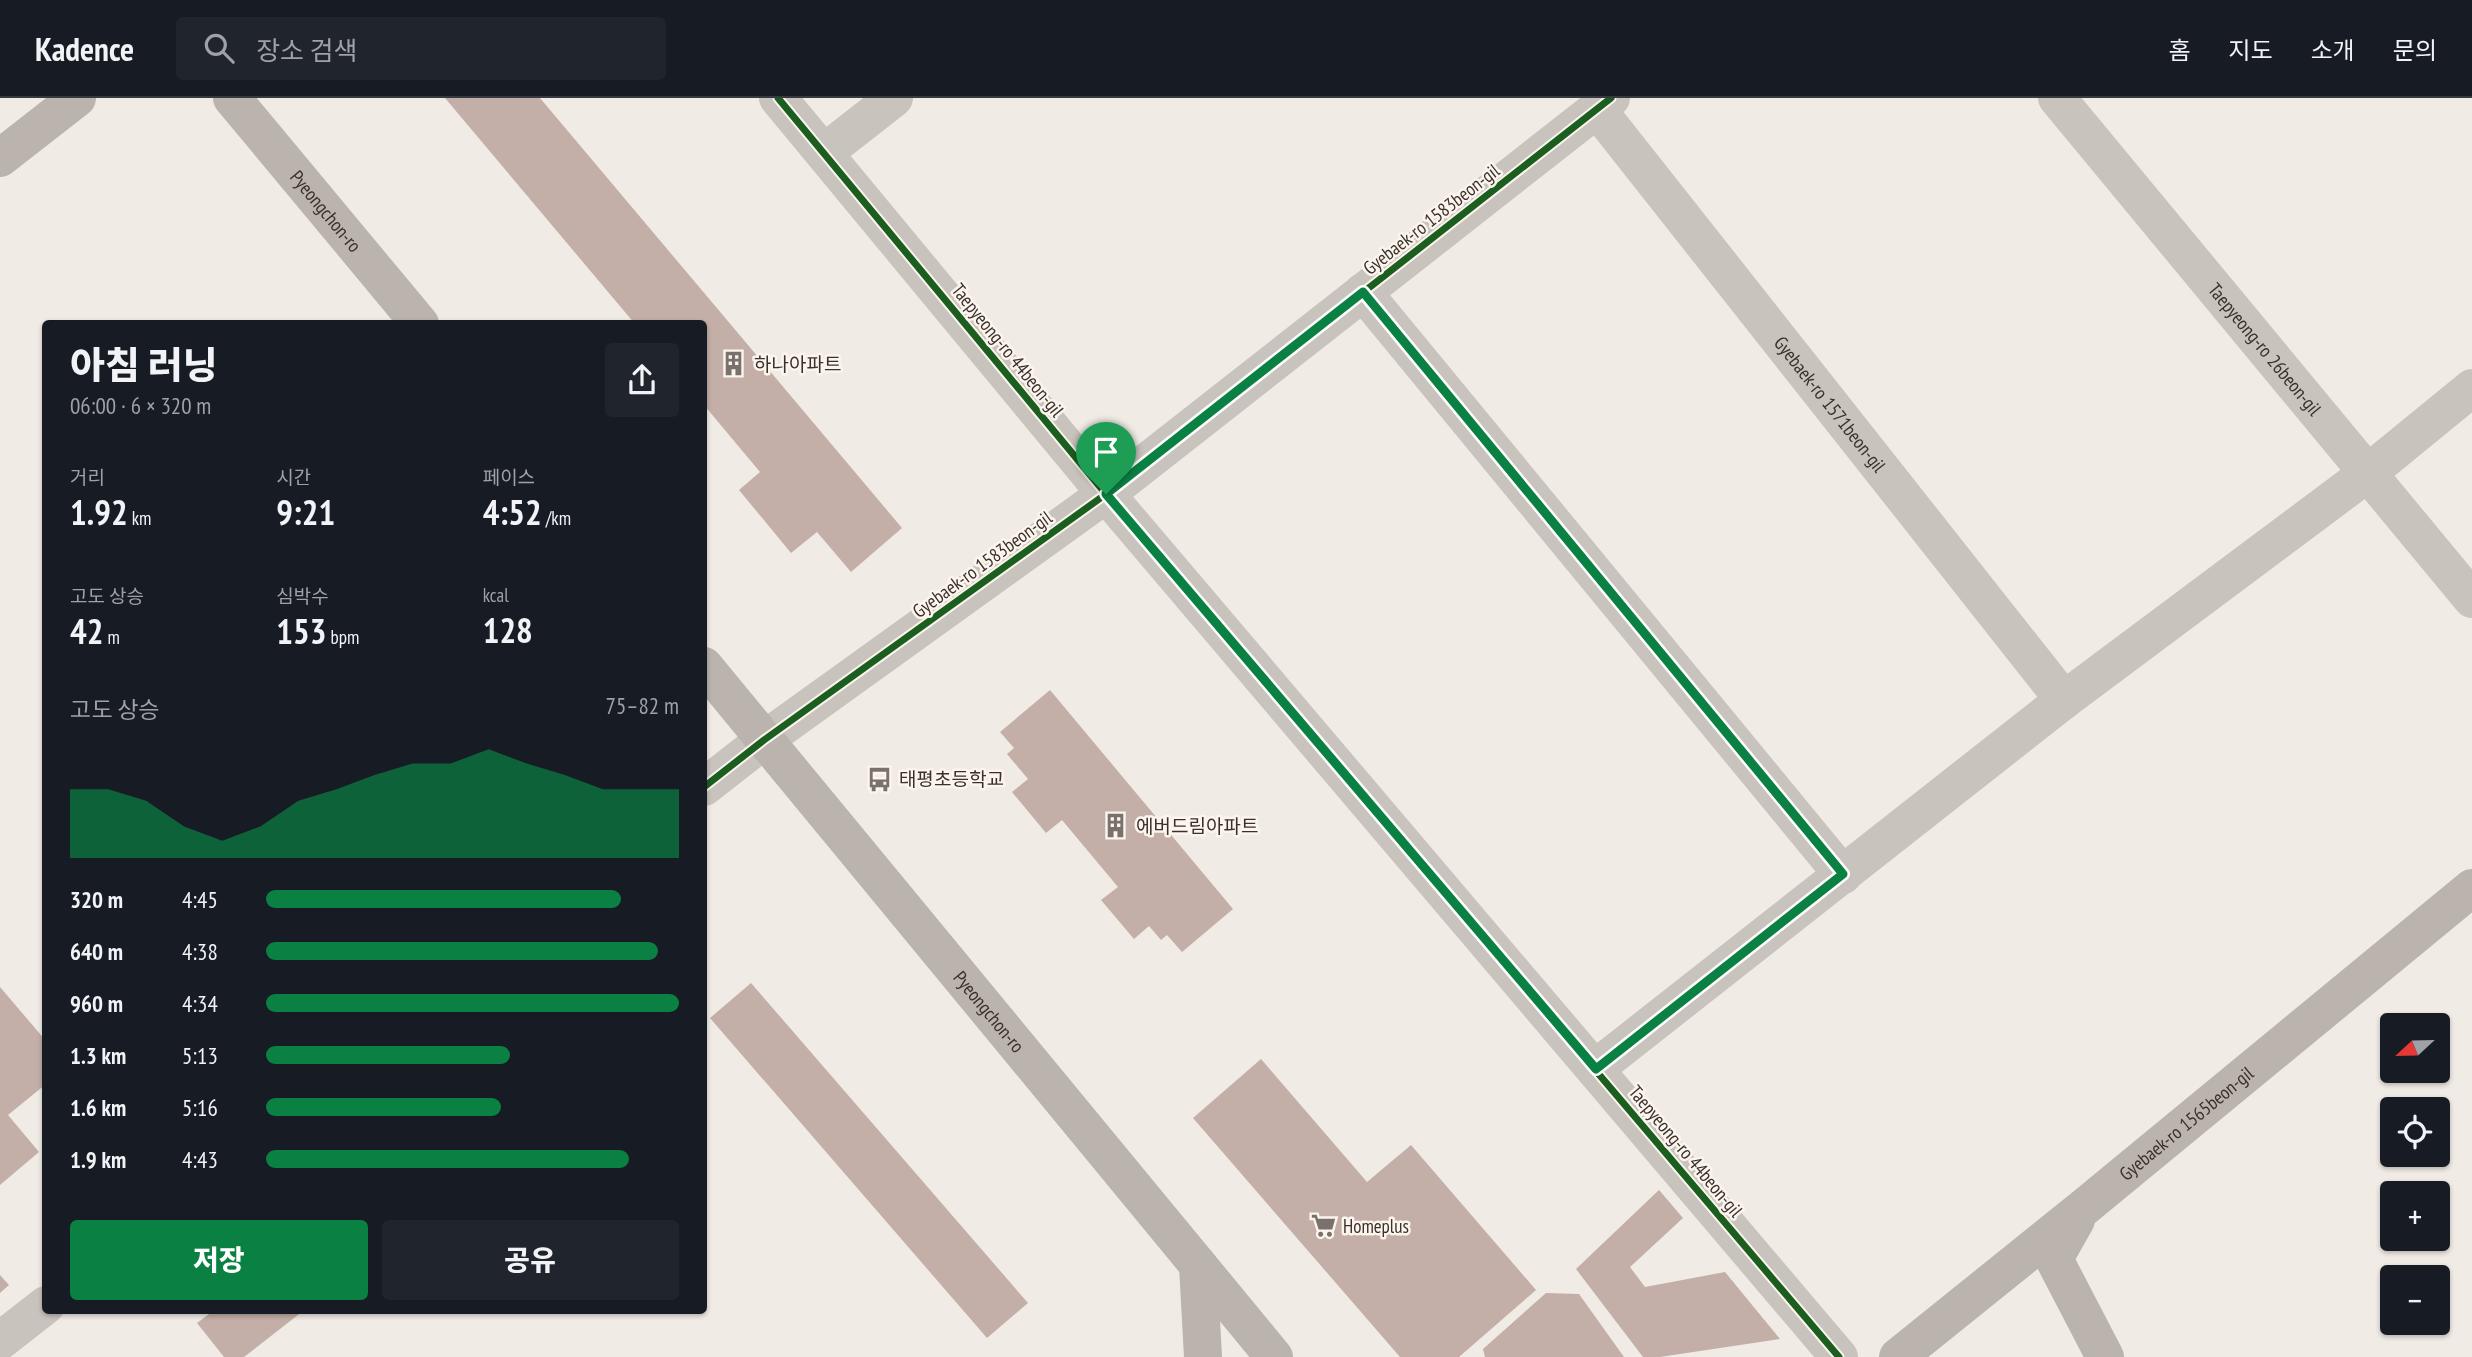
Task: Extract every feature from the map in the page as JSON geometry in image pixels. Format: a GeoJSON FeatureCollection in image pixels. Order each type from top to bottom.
{"type":"FeatureCollection","features":[{"type":"Feature","properties":{"kind":"main road"},"geometry":{"type":"LineString","coordinates":[[0,159],[76,98]]}},
{"type":"Feature","properties":{"kind":"main road","name":"Pyeongchon-ro"},"geometry":{"type":"LineString","coordinates":[[233,98],[416,320]]}},
{"type":"Feature","properties":{"kind":"main road","name":"Pyeongchon-ro"},"geometry":{"type":"LineString","coordinates":[[707,670],[1274,1357]]}},
{"type":"Feature","properties":{"kind":"main road","name":"Gyebaek-ro 1565beon-gil"},"geometry":{"type":"LineString","coordinates":[[1898,1357],[2472,888]]}},
{"type":"Feature","properties":{"kind":"main road"},"geometry":{"type":"LineString","coordinates":[[2082,1209],[2054,1259],[2105,1357]]}},
{"type":"Feature","properties":{"kind":"main road"},"geometry":{"type":"LineString","coordinates":[[1198,1265],[1203,1357]]}},
{"type":"Feature","properties":{"kind":"street","name":"Taepyeong-ro 44beon-gil"},"geometry":{"type":"LineString","coordinates":[[778,98],[1106,494],[1839,1357]]}},
{"type":"Feature","properties":{"kind":"street"},"geometry":{"type":"LineString","coordinates":[[825,152],[894,98]]}},
{"type":"Feature","properties":{"kind":"street","name":"Taepyeong-ro 26beon-gil"},"geometry":{"type":"LineString","coordinates":[[2057,98],[2472,599]]}},
{"type":"Feature","properties":{"kind":"street","name":"Gyebaek-ro 1583beon-gil"},"geometry":{"type":"LineString","coordinates":[[707,786],[764,740],[1106,494],[1604,103]]}},
{"type":"Feature","properties":{"kind":"street","name":"Gyebaek-ro 1571beon-gil"},"geometry":{"type":"LineString","coordinates":[[1604,103],[2064,700]]}},
{"type":"Feature","properties":{"kind":"street"},"geometry":{"type":"LineString","coordinates":[[1363,292],[1843,874]]}},
{"type":"Feature","properties":{"kind":"street"},"geometry":{"type":"LineString","coordinates":[[1596,1069],[2064,700],[2368,473],[2472,388]]}},
{"type":"Feature","properties":{"kind":"street"},"geometry":{"type":"LineString","coordinates":[[0,1341],[42,1308]]}},
{"type":"Feature","properties":{"kind":"building","name":"하나아파트"},"geometry":{"type":"Polygon","coordinates":[[[445,98],[540,98],[902,528],[851,572],[817,532],[791,553],[739,490],[760,472],[707,409],[707,320],[632,320],[445,98]]]}},
{"type":"Feature","properties":{"kind":"building","name":"에버드림아파트"},"geometry":{"type":"Polygon","coordinates":[[[1050,690],[1233,909],[1182,952],[1167,935],[1161,940],[1149,926],[1134,939],[1101,900],[1118,887],[1062,820],[1046,833],[1012,792],[1028,779],[1007,754],[1014,748],[1000,732],[1050,690]]]}},
{"type":"Feature","properties":{"kind":"building"},"geometry":{"type":"Polygon","coordinates":[[[751,983],[1028,1303],[987,1338],[710,1018],[751,983]]]}},
{"type":"Feature","properties":{"kind":"building"},"geometry":{"type":"Polygon","coordinates":[[[0,987],[42,1036],[42,1087],[8,1115],[39,1152],[0,1185],[0,987]]]}},
{"type":"Feature","properties":{"kind":"building"},"geometry":{"type":"Polygon","coordinates":[[[1261,1059],[1367,1182],[1411,1145],[1536,1290],[1459,1357],[1400,1357],[1193,1118],[1261,1059]]]}},
{"type":"Feature","properties":{"kind":"building"},"geometry":{"type":"Polygon","coordinates":[[[1659,1190],[1683,1218],[1630,1267],[1645,1287],[1725,1272],[1780,1339],[1660,1357],[1643,1357],[1576,1269],[1659,1190]]]}},
{"type":"Feature","properties":{"kind":"building"},"geometry":{"type":"Polygon","coordinates":[[[0,1275],[9,1285],[0,1293],[0,1275]]]}},
{"type":"Feature","properties":{"kind":"building"},"geometry":{"type":"Polygon","coordinates":[[[1546,1293],[1579,1294],[1624,1357],[1485,1357],[1483,1349],[1546,1293]]]}},
{"type":"Feature","properties":{"kind":"building"},"geometry":{"type":"Polygon","coordinates":[[[209,1314],[299,1314],[244,1357],[224,1357],[197,1323],[209,1314]]]}},
{"type":"Feature","properties":{"kind":"cycle path"},"geometry":{"type":"LineString","coordinates":[[778,98],[1106,494],[1839,1357]]}},
{"type":"Feature","properties":{"kind":"cycle path"},"geometry":{"type":"LineString","coordinates":[[707,785],[764,740],[1106,494],[1611,98]]}},
{"type":"Feature","properties":{"kind":"place","name":"하나아파트"},"geometry":{"type":"Point","coordinates":[734,364]}},
{"type":"Feature","properties":{"kind":"place","name":"태평초등학교"},"geometry":{"type":"Point","coordinates":[879,779]}},
{"type":"Feature","properties":{"kind":"place","name":"에버드림아파트"},"geometry":{"type":"Point","coordinates":[1116,826]}},
{"type":"Feature","properties":{"kind":"place","name":"Homeplus"},"geometry":{"type":"Point","coordinates":[1323,1226]}},
{"type":"Feature","properties":{"kind":"route"},"geometry":{"type":"LineString","coordinates":[[1363,292],[1843,874],[1596,1069],[1106,494],[1363,292]]}}]}
